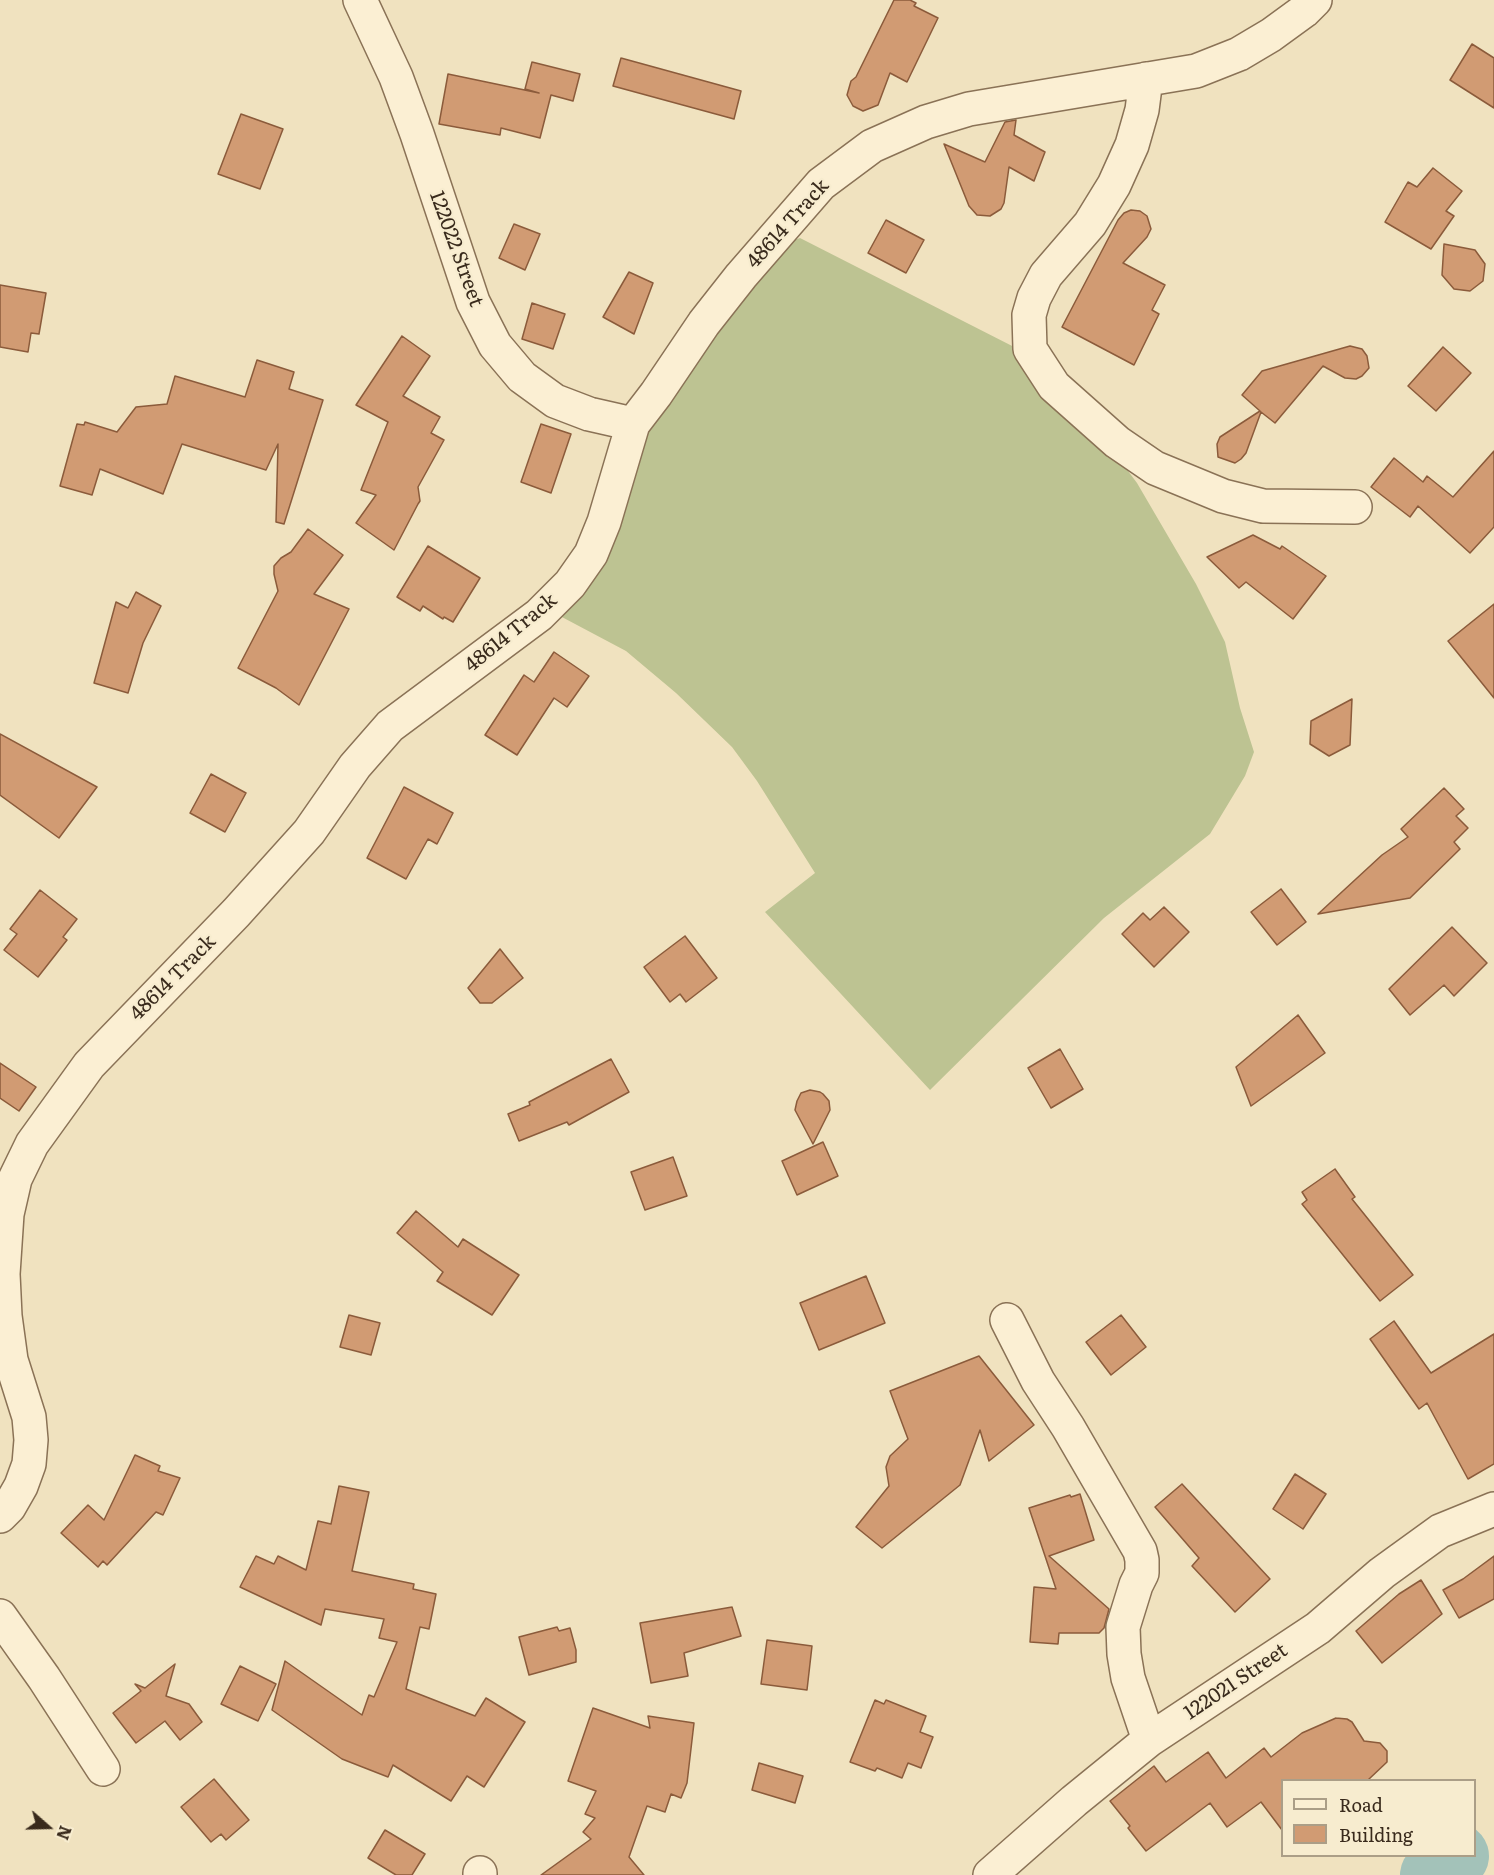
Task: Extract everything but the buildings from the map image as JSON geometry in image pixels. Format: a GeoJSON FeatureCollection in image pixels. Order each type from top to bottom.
{"type":"FeatureCollection","features":[{"type":"Feature","properties":{"kind":"street","name":"122022 Street"},"geometry":{"type":"LineString","coordinates":[[360,0],[396,77],[473,302],[495,345],[522,377],[555,400],[589,414],[633,424]]}},
{"type":"Feature","properties":{"kind":"street","name":"48614 Track"},"geometry":{"type":"LineString","coordinates":[[0,1516],[9,1507],[21,1486],[29,1464],[31,1440],[29,1417],[10,1360],[3,1274],[7,1214],[15,1179],[32,1144],[89,1065],[236,914],[309,832],[355,766],[390,726],[539,615],[570,584],[591,554],[604,522],[633,424],[704,323],[741,276],[821,184],[872,146],[926,122],[969,109],[1196,71],[1239,54],[1271,35],[1315,0]]}},
{"type":"Feature","properties":{"kind":"street"},"geometry":{"type":"LineString","coordinates":[[1146,79],[1142,110],[1132,145],[1114,185],[1090,224],[1046,275],[1034,298],[1029,315],[1030,349],[1054,386],[1117,442],[1155,468],[1223,496],[1263,506],[1355,507]]}},
{"type":"Feature","properties":{"kind":"street"},"geometry":{"type":"LineString","coordinates":[[1007,1320],[1038,1381],[1068,1427],[1140,1551],[1142,1572],[1123,1627],[1124,1654],[1128,1678],[1149,1740]]}},
{"type":"Feature","properties":{"kind":"street","name":"122021 Street"},"geometry":{"type":"LineString","coordinates":[[990,1875],[1074,1801],[1149,1740],[1318,1628],[1382,1573],[1440,1531],[1494,1509]]}},
{"type":"Feature","properties":{"kind":"street"},"geometry":{"type":"LineString","coordinates":[[0,1616],[104,1769]]}},
{"type":"Feature","properties":{"kind":"green space"},"geometry":{"type":"Polygon","coordinates":[[[800,238],[1020,350],[1116,455],[1137,483],[1196,584],[1225,642],[1240,708],[1254,752],[1245,776],[1210,834],[1104,918],[930,1090],[765,912],[815,873],[757,781],[732,747],[676,693],[626,651],[560,616],[648,431],[755,275],[783,244],[800,238]]]}},
{"type":"Feature","properties":{"kind":"waterway"},"geometry":{"type":"LineString","coordinates":[[1433,1875],[1455,1857]]}}]}
